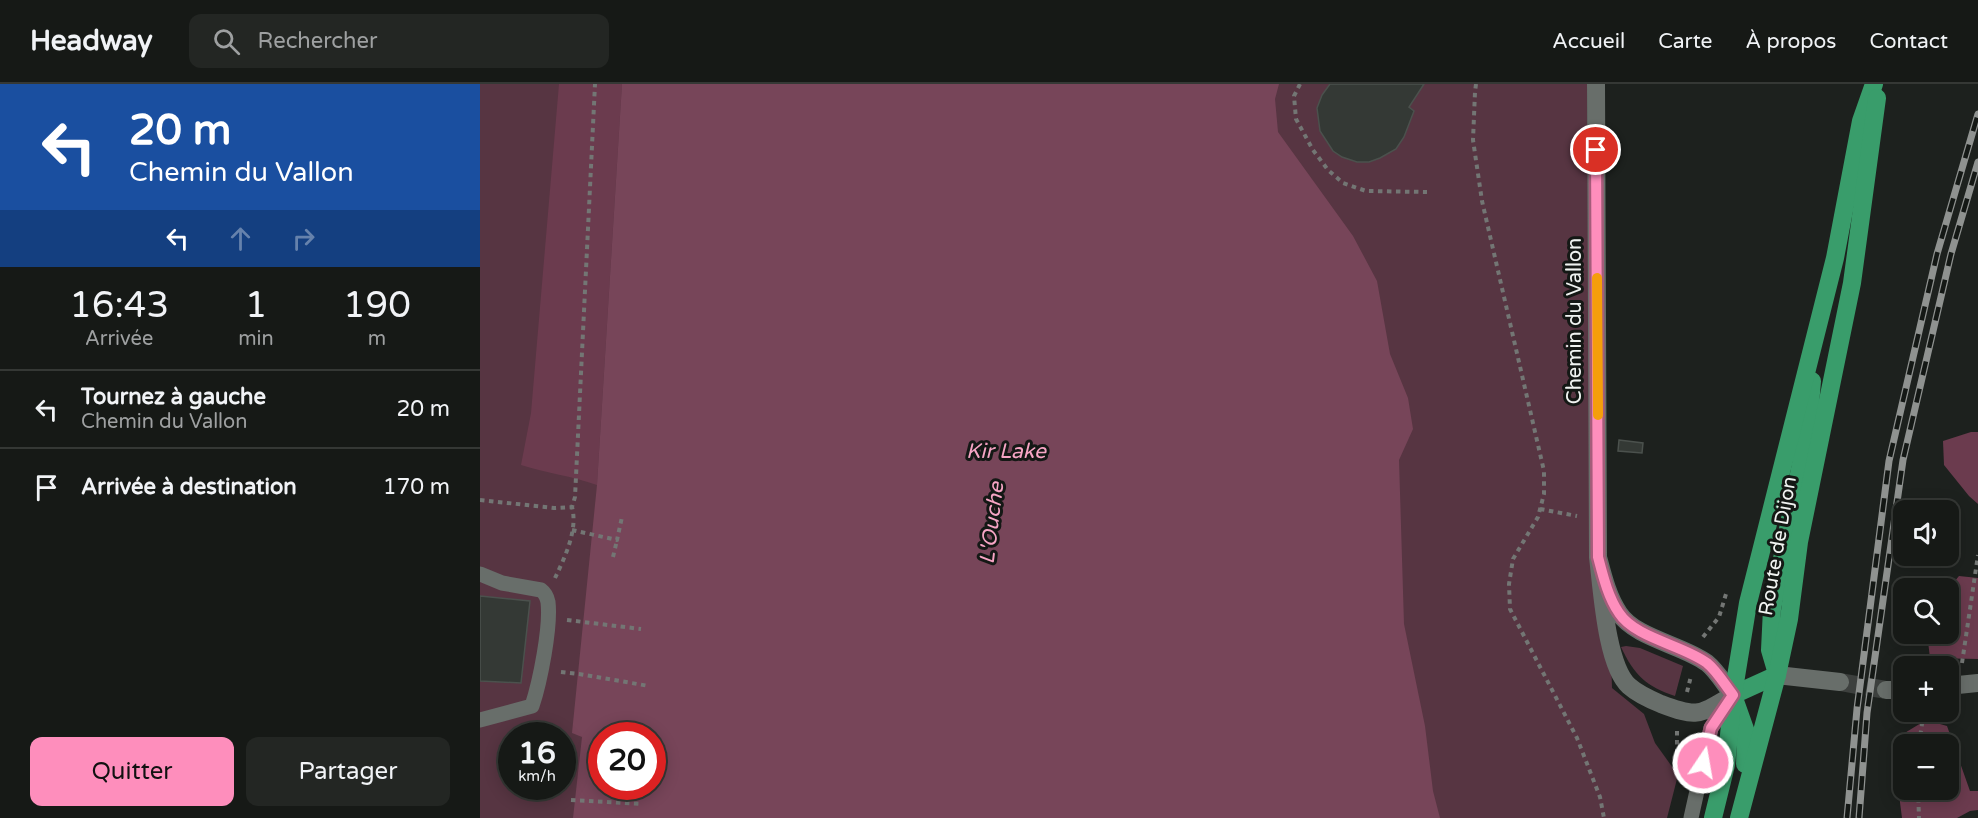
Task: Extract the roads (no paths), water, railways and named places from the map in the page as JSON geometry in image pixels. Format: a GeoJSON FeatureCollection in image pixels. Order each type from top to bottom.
{"type":"FeatureCollection","features":[{"type":"Feature","properties":{"kind":"main road","name":"Route de Dijon"},"geometry":{"type":"LineString","coordinates":[[1713,818],[1726,765],[1733,695],[1748,603],[1834,258],[1861,121],[1876,84]]}},
{"type":"Feature","properties":{"kind":"main road","name":"Route de Dijon"},"geometry":{"type":"LineString","coordinates":[[1777,675],[1789,619],[1799,542],[1852,283],[1876,84]]}},
{"type":"Feature","properties":{"kind":"main road","name":"Route de Dijon"},"geometry":{"type":"LineString","coordinates":[[1777,675],[1770,650],[1773,609],[1808,429],[1815,334]]}},
{"type":"Feature","properties":{"kind":"main road"},"geometry":{"type":"LineString","coordinates":[[1740,813],[1746,732],[1733,695],[1777,675]]}},
{"type":"Feature","properties":{"kind":"main road"},"geometry":{"type":"LineString","coordinates":[[1740,813],[1777,675]]}},
{"type":"Feature","properties":{"kind":"street","name":"Chemin du Vallon"},"geometry":{"type":"LineString","coordinates":[[1596,84],[1598,557],[1606,624],[1614,662],[1627,685],[1647,698],[1693,714],[1710,709],[1733,695],[1708,664],[1633,627],[1619,614],[1606,585],[1598,557]]}},
{"type":"Feature","properties":{"kind":"street"},"geometry":{"type":"LineString","coordinates":[[1777,675],[1840,682]]}},
{"type":"Feature","properties":{"kind":"street"},"geometry":{"type":"LineString","coordinates":[[1959,685],[1978,683]]}},
{"type":"Feature","properties":{"kind":"lane"},"geometry":{"type":"LineString","coordinates":[[480,574],[502,583],[541,590],[548,600],[547,627],[538,687],[532,706],[480,720]]}},
{"type":"Feature","properties":{"kind":"lane"},"geometry":{"type":"LineString","coordinates":[[1691,818],[1711,728],[1733,695]]}},
{"type":"Feature","properties":{"kind":"water","name":"Kir Lake"},"geometry":{"type":"Polygon","coordinates":[[[622,84],[1279,84],[1275,99],[1278,132],[1353,236],[1377,281],[1390,354],[1408,398],[1413,429],[1399,460],[1404,624],[1425,726],[1433,791],[1440,818],[573,818],[582,737],[576,735],[576,722],[573,722],[597,485],[622,84]]]}},
{"type":"Feature","properties":{"kind":"tunnel"},"geometry":{"type":"LineString","coordinates":[[1840,682],[1886,690]]}},
{"type":"Feature","properties":{"kind":"railway"},"geometry":{"type":"LineString","coordinates":[[1847,818],[1857,709],[1889,461],[1937,254],[1978,114]]}},
{"type":"Feature","properties":{"kind":"railway"},"geometry":{"type":"LineString","coordinates":[[1859,818],[1867,713],[1903,460],[1951,254],[1978,162]]}},
{"type":"Feature","properties":{"kind":"water label","name":"L'Ouche"},"geometry":{"type":"Point","coordinates":[992,523]}}]}
